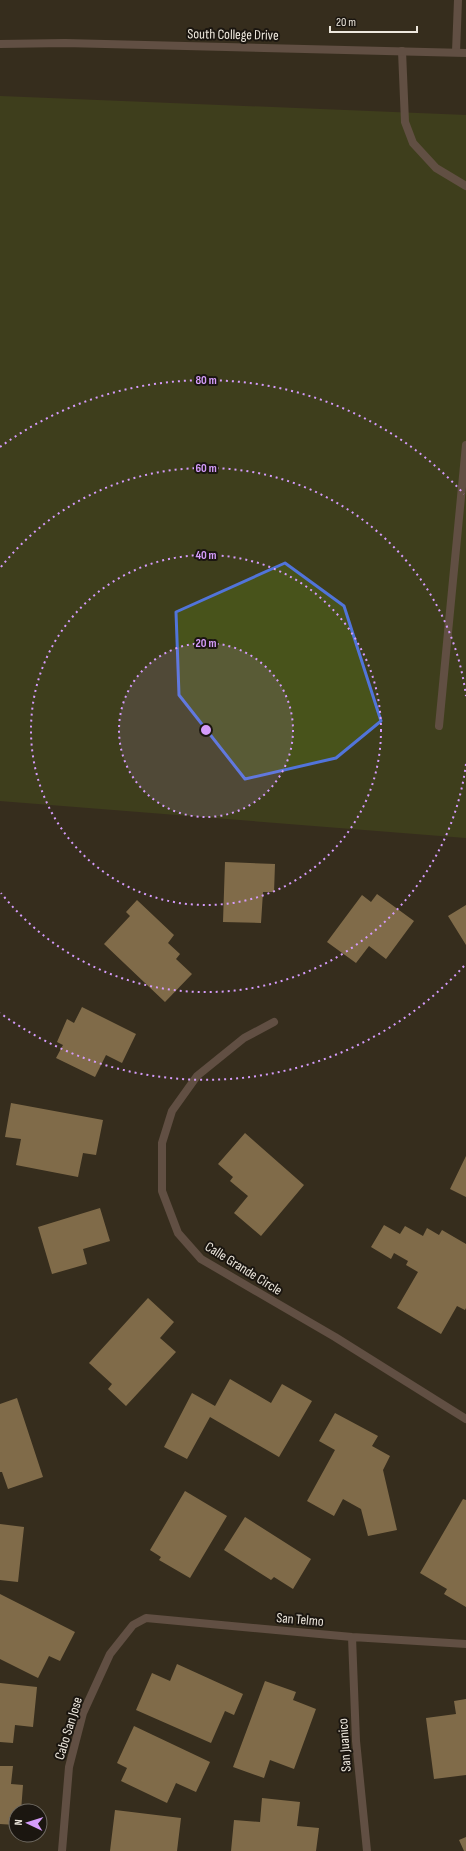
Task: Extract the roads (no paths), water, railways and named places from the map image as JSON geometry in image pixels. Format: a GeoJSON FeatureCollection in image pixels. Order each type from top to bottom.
{"type":"FeatureCollection","features":[{"type":"Feature","properties":{"kind":"street"},"geometry":{"type":"LineString","coordinates":[[456,52],[458,0]]}},
{"type":"Feature","properties":{"kind":"street","name":"South College Drive"},"geometry":{"type":"LineString","coordinates":[[0,44],[65,44],[466,53]]}},
{"type":"Feature","properties":{"kind":"street"},"geometry":{"type":"LineString","coordinates":[[402,51],[405,122],[413,143],[436,168],[466,186]]}},
{"type":"Feature","properties":{"kind":"street"},"geometry":{"type":"LineString","coordinates":[[438,726],[466,445]]}},
{"type":"Feature","properties":{"kind":"street","name":"Calle Grande Circle"},"geometry":{"type":"LineString","coordinates":[[274,1022],[244,1038],[197,1076],[172,1111],[162,1143],[162,1191],[178,1233],[201,1259],[335,1337],[466,1419]]}},
{"type":"Feature","properties":{"kind":"street","name":"San Telmo"},"geometry":{"type":"LineString","coordinates":[[134,1624],[146,1618],[352,1637],[466,1644]]}},
{"type":"Feature","properties":{"kind":"street","name":"Cabo San Jose"},"geometry":{"type":"LineString","coordinates":[[62,1851],[69,1767],[83,1713],[110,1654],[134,1624]]}},
{"type":"Feature","properties":{"kind":"street","name":"San Juanico"},"geometry":{"type":"LineString","coordinates":[[352,1637],[356,1742],[367,1851]]}}]}
